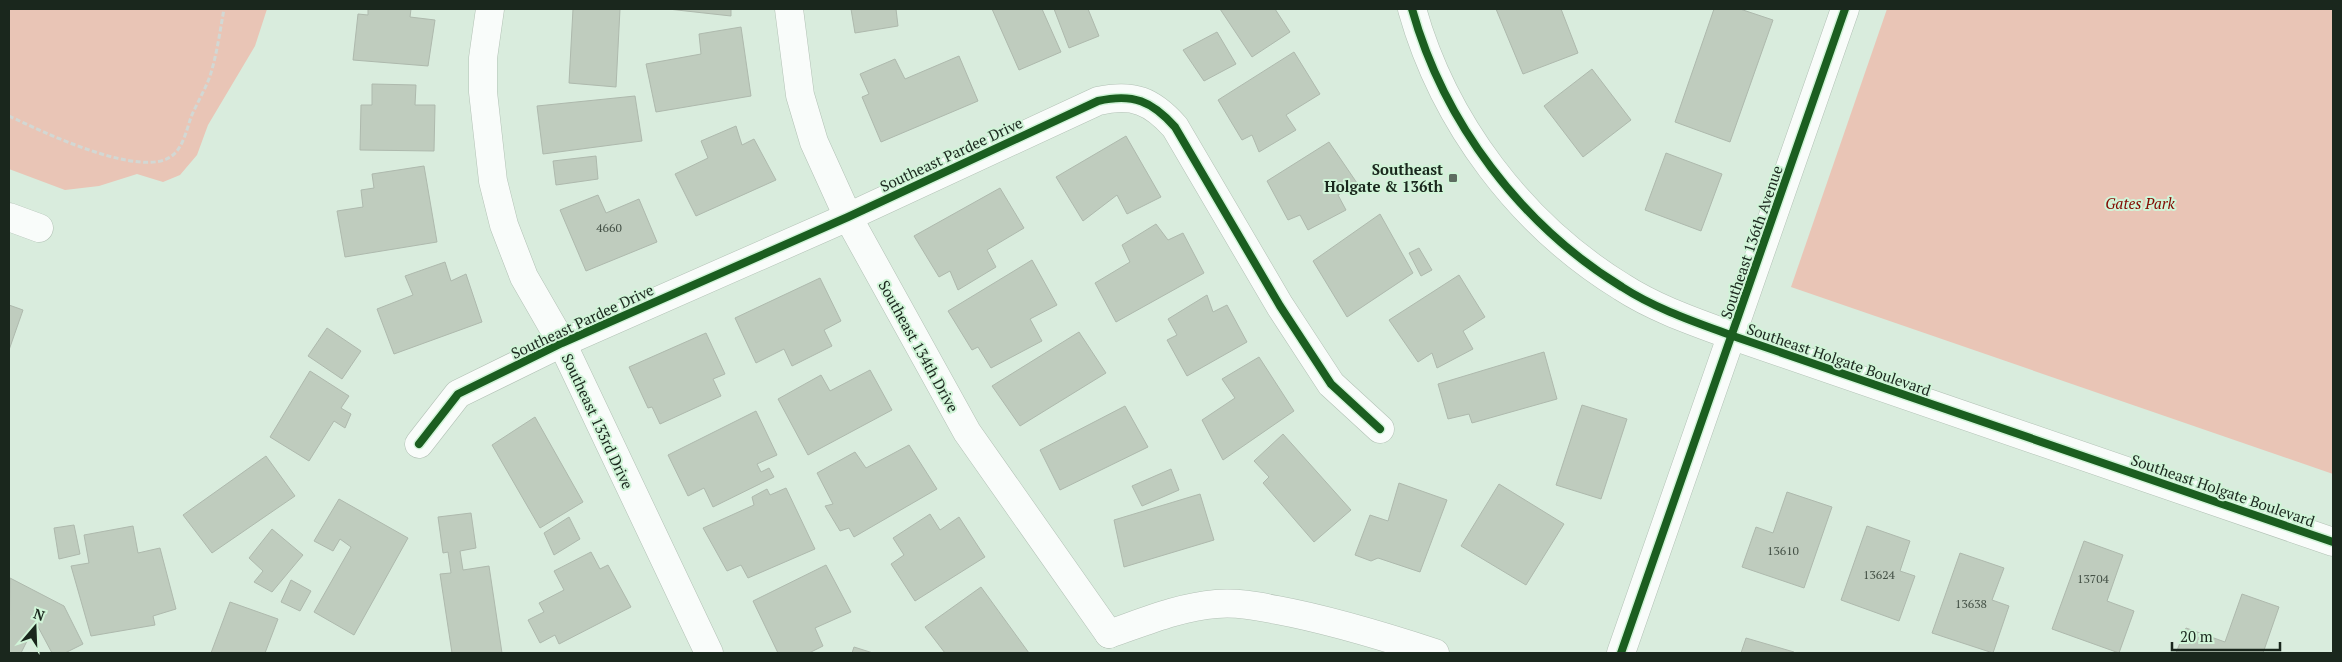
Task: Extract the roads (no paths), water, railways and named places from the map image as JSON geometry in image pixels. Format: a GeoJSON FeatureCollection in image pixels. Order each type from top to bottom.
{"type":"FeatureCollection","features":[{"type":"Feature","properties":{"kind":"street","name":"Southeast 133rd Drive"},"geometry":{"type":"LineString","coordinates":[[490,9],[483,58],[483,92],[493,182],[504,225],[524,277],[562,344],[709,653]]}},
{"type":"Feature","properties":{"kind":"street","name":"Southeast 134th Drive"},"geometry":{"type":"LineString","coordinates":[[789,9],[800,95],[814,142],[848,217],[967,432],[1106,644]]}},
{"type":"Feature","properties":{"kind":"street","name":"Southeast Holgate Boulevard"},"geometry":{"type":"LineString","coordinates":[[1412,9],[1432,67],[1464,129],[1499,178],[1522,205],[1574,252],[1622,287],[1668,312],[1733,336],[2333,542]]}},
{"type":"Feature","properties":{"kind":"street","name":"Southeast 136th Avenue"},"geometry":{"type":"LineString","coordinates":[[1621,653],[1733,336],[1845,9]]}},
{"type":"Feature","properties":{"kind":"street","name":"Southeast Pardee Drive"},"geometry":{"type":"LineString","coordinates":[[419,444],[458,394],[562,344],[848,217],[1098,101],[1129,97],[1161,111],[1175,127],[1280,306],[1331,384],[1380,429]]}},
{"type":"Feature","properties":{"kind":"street"},"geometry":{"type":"LineString","coordinates":[[9,217],[39,228]]}},
{"type":"Feature","properties":{"kind":"street"},"geometry":{"type":"LineString","coordinates":[[1106,644],[1171,612],[1217,603],[1253,606],[1296,614],[1371,632],[1435,653]]}},
{"type":"Feature","properties":{"kind":"place","name":"Southeast Holgate & 136th"},"geometry":{"type":"Point","coordinates":[1453,178]}},
{"type":"Feature","properties":{"kind":"park label","name":"Gates Park"},"geometry":{"type":"Point","coordinates":[2140,203]}}]}
